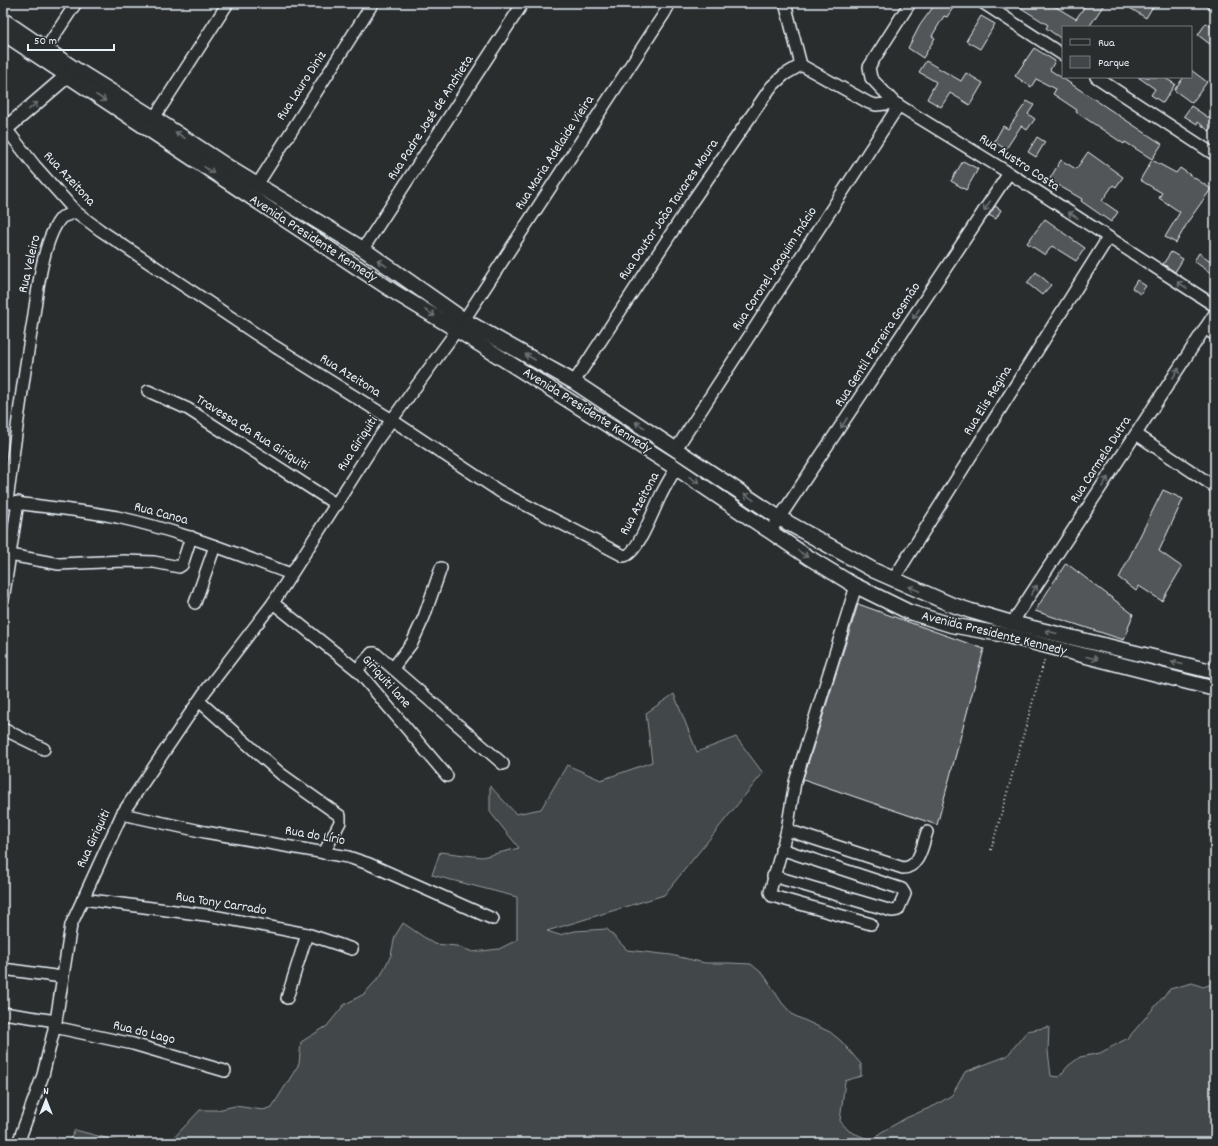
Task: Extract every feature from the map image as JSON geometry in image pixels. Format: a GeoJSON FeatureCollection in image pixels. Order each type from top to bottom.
{"type":"FeatureCollection","features":[{"type":"Feature","properties":{"kind":"main road","name":"Avenida Presidente Kennedy"},"geometry":{"type":"LineString","coordinates":[[3,20],[43,53],[308,236],[396,294],[574,382],[781,519],[893,580],[950,604],[1012,623],[1215,672]]}},
{"type":"Feature","properties":{"kind":"main road","name":"Avenida Presidente Kennedy"},"geometry":{"type":"LineString","coordinates":[[3,33],[43,53]]}},
{"type":"Feature","properties":{"kind":"main road","name":"Avenida Presidente Kennedy"},"geometry":{"type":"LineString","coordinates":[[72,73],[154,118],[257,185],[363,249],[460,325],[770,532],[856,586],[909,612],[933,620],[1048,646],[1215,689]]}},
{"type":"Feature","properties":{"kind":"main road"},"geometry":{"type":"LineString","coordinates":[[4,128],[72,73]]}},
{"type":"Feature","properties":{"kind":"street"},"geometry":{"type":"LineString","coordinates":[[43,53],[76,3]]}},
{"type":"Feature","properties":{"kind":"street"},"geometry":{"type":"LineString","coordinates":[[154,118],[228,3]]}},
{"type":"Feature","properties":{"kind":"street","name":"Rua Lauro Diniz"},"geometry":{"type":"LineString","coordinates":[[257,185],[373,3]]}},
{"type":"Feature","properties":{"kind":"street","name":"Rua Padre José de Anchieta"},"geometry":{"type":"LineString","coordinates":[[363,249],[523,3]]}},
{"type":"Feature","properties":{"kind":"street","name":"Rua Maria Adelaide Vieira"},"geometry":{"type":"LineString","coordinates":[[460,325],[670,3]]}},
{"type":"Feature","properties":{"kind":"street"},"geometry":{"type":"LineString","coordinates":[[785,3],[801,65],[869,103],[876,105],[897,104]]}},
{"type":"Feature","properties":{"kind":"street","name":"Rua Austro Costa"},"geometry":{"type":"LineString","coordinates":[[910,3],[869,67],[871,78],[897,104],[1009,173],[1215,306]]}},
{"type":"Feature","properties":{"kind":"street"},"geometry":{"type":"LineString","coordinates":[[983,3],[1062,54]]}},
{"type":"Feature","properties":{"kind":"street","name":"Rua Doutor João Tavares Moura"},"geometry":{"type":"LineString","coordinates":[[574,382],[691,203],[771,87],[784,75],[801,65]]}},
{"type":"Feature","properties":{"kind":"street"},"geometry":{"type":"LineString","coordinates":[[1098,78],[1215,155]]}},
{"type":"Feature","properties":{"kind":"street","name":"Rua Coronel Joaquim Inácio"},"geometry":{"type":"LineString","coordinates":[[676,449],[897,104]]}},
{"type":"Feature","properties":{"kind":"street","name":"Rua Azeitona"},"geometry":{"type":"LineString","coordinates":[[4,128],[76,212],[274,346],[392,420],[499,491],[624,556],[629,555],[644,533],[660,496],[676,468]]}},
{"type":"Feature","properties":{"kind":"street","name":"Rua Gentil Ferreira Gosmão"},"geometry":{"type":"LineString","coordinates":[[770,532],[781,519],[1009,173]]}},
{"type":"Feature","properties":{"kind":"street","name":"Rua Veleiro"},"geometry":{"type":"LineString","coordinates":[[5,501],[38,288],[49,240],[62,217],[76,212]]}},
{"type":"Feature","properties":{"kind":"street","name":"Rua Elis Regina"},"geometry":{"type":"LineString","coordinates":[[893,580],[1108,238]]}},
{"type":"Feature","properties":{"kind":"street","name":"Rua Carmela Dutra"},"geometry":{"type":"LineString","coordinates":[[1012,623],[1215,313]]}},
{"type":"Feature","properties":{"kind":"street","name":"Rua Giriquiti"},"geometry":{"type":"LineString","coordinates":[[18,1143],[43,1076],[55,1024],[71,925],[122,814],[230,657],[273,603],[337,505],[375,443],[460,325]]}},
{"type":"Feature","properties":{"kind":"street"},"geometry":{"type":"LineString","coordinates":[[1204,328],[1215,335]]}},
{"type":"Feature","properties":{"kind":"street","name":"Travessa da Rua Giriquiti"},"geometry":{"type":"LineString","coordinates":[[148,391],[188,409],[337,505]]}},
{"type":"Feature","properties":{"kind":"street"},"geometry":{"type":"LineString","coordinates":[[1136,434],[1215,487]]}},
{"type":"Feature","properties":{"kind":"street","name":"Rua Canoa"},"geometry":{"type":"LineString","coordinates":[[5,501],[47,505],[118,518],[191,537],[215,546],[288,580]]}},
{"type":"Feature","properties":{"kind":"street"},"geometry":{"type":"LineString","coordinates":[[3,600],[18,502]]}},
{"type":"Feature","properties":{"kind":"street"},"geometry":{"type":"LineString","coordinates":[[10,555],[59,564],[124,561],[154,562],[179,567],[182,565],[191,537]]}},
{"type":"Feature","properties":{"kind":"street"},"geometry":{"type":"LineString","coordinates":[[195,603],[215,546]]}},
{"type":"Feature","properties":{"kind":"street"},"geometry":{"type":"LineString","coordinates":[[393,668],[412,643],[424,617],[441,568]]}},
{"type":"Feature","properties":{"kind":"street"},"geometry":{"type":"LineString","coordinates":[[856,586],[795,782],[787,830],[773,876],[770,892],[772,896],[871,924]]}},
{"type":"Feature","properties":{"kind":"street","name":"Giriquiti lane"},"geometry":{"type":"LineString","coordinates":[[273,603],[357,670],[448,776]]}},
{"type":"Feature","properties":{"kind":"street"},"geometry":{"type":"LineString","coordinates":[[357,670],[372,653],[375,653],[503,764]]}},
{"type":"Feature","properties":{"kind":"street"},"geometry":{"type":"LineString","coordinates":[[199,701],[281,774],[340,816],[340,822],[324,853]]}},
{"type":"Feature","properties":{"kind":"street"},"geometry":{"type":"LineString","coordinates":[[3,729],[44,749]]}},
{"type":"Feature","properties":{"kind":"street","name":"Rua do Lírio"},"geometry":{"type":"LineString","coordinates":[[122,814],[205,832],[324,853],[369,864],[493,919]]}},
{"type":"Feature","properties":{"kind":"street"},"geometry":{"type":"LineString","coordinates":[[787,830],[903,868],[910,868],[915,864],[926,832]]}},
{"type":"Feature","properties":{"kind":"street"},"geometry":{"type":"LineString","coordinates":[[773,876],[892,911],[898,910],[905,894],[902,888],[781,849]]}},
{"type":"Feature","properties":{"kind":"street","name":"Rua Tony Carrado"},"geometry":{"type":"LineString","coordinates":[[83,899],[213,916],[307,934],[352,949]]}},
{"type":"Feature","properties":{"kind":"street"},"geometry":{"type":"LineString","coordinates":[[287,998],[307,934]]}},
{"type":"Feature","properties":{"kind":"street"},"geometry":{"type":"LineString","coordinates":[[3,969],[62,977]]}},
{"type":"Feature","properties":{"kind":"street","name":"Rua do Lago"},"geometry":{"type":"LineString","coordinates":[[3,1012],[133,1044],[225,1071]]}},
{"type":"Feature","properties":{"kind":"path"},"geometry":{"type":"LineString","coordinates":[[991,850],[1048,646]]}},
{"type":"Feature","properties":{"kind":"green space"},"geometry":{"type":"Polygon","coordinates":[[[674,694],[697,752],[736,737],[763,773],[664,895],[547,931],[559,935],[575,931],[607,929],[627,950],[671,955],[705,963],[751,964],[764,975],[782,1003],[793,1015],[830,1032],[841,1041],[861,1064],[861,1076],[845,1081],[840,1121],[849,1131],[872,1141],[880,1133],[906,1118],[936,1105],[952,1095],[965,1072],[1007,1056],[1027,1031],[1049,1027],[1048,1051],[1051,1076],[1059,1077],[1068,1066],[1080,1057],[1100,1053],[1128,1038],[1170,989],[1192,983],[1203,987],[1215,983],[1215,1143],[169,1143],[200,1110],[217,1110],[235,1106],[263,1110],[272,1107],[299,1064],[301,1042],[327,1026],[344,1005],[364,994],[381,975],[391,955],[395,936],[403,923],[434,944],[457,946],[473,952],[499,949],[517,940],[517,897],[432,875],[440,852],[482,857],[519,848],[490,812],[490,786],[516,814],[541,809],[567,765],[601,780],[652,762],[646,713],[674,694]]]}},
{"type":"Feature","properties":{"kind":"green space"},"geometry":{"type":"Polygon","coordinates":[[[75,1130],[125,1143],[68,1143],[75,1130]]]}},
{"type":"Feature","properties":{"kind":"building"},"geometry":{"type":"Polygon","coordinates":[[[936,3],[945,3],[953,8],[947,17],[944,16],[932,36],[935,38],[923,58],[908,48],[920,25],[936,3]]]}},
{"type":"Feature","properties":{"kind":"building"},"geometry":{"type":"Polygon","coordinates":[[[1013,3],[1049,3],[1076,19],[1087,3],[1105,3],[1090,26],[1062,26],[1062,39],[1046,28],[1048,25],[1013,3]]]}},
{"type":"Feature","properties":{"kind":"building"},"geometry":{"type":"Polygon","coordinates":[[[1122,3],[1155,3],[1146,18],[1122,3]]]}},
{"type":"Feature","properties":{"kind":"building"},"geometry":{"type":"Polygon","coordinates":[[[981,16],[995,24],[980,49],[966,41],[981,16]]]}},
{"type":"Feature","properties":{"kind":"building"},"geometry":{"type":"Polygon","coordinates":[[[1206,23],[1215,29],[1215,48],[1198,35],[1206,23]]]}},
{"type":"Feature","properties":{"kind":"building"},"geometry":{"type":"Polygon","coordinates":[[[1034,48],[1055,61],[1050,70],[1162,144],[1152,159],[1125,142],[1124,144],[1076,112],[1077,110],[1053,94],[1056,89],[1036,79],[1031,87],[1015,76],[1034,48]]]}},
{"type":"Feature","properties":{"kind":"building"},"geometry":{"type":"Polygon","coordinates":[[[926,61],[961,81],[966,73],[983,83],[970,105],[950,93],[941,107],[927,99],[936,82],[919,72],[926,61]]]}},
{"type":"Feature","properties":{"kind":"building"},"geometry":{"type":"Polygon","coordinates":[[[1192,71],[1207,82],[1192,103],[1174,90],[1183,78],[1192,78],[1192,71]]]}},
{"type":"Feature","properties":{"kind":"building"},"geometry":{"type":"Polygon","coordinates":[[[1139,78],[1165,78],[1175,84],[1163,103],[1151,95],[1155,89],[1139,78]]]}},
{"type":"Feature","properties":{"kind":"building"},"geometry":{"type":"Polygon","coordinates":[[[1027,101],[1034,105],[1028,114],[1035,119],[1027,130],[1021,126],[1006,149],[994,142],[1003,126],[1008,129],[1027,101]]]}},
{"type":"Feature","properties":{"kind":"building"},"geometry":{"type":"Polygon","coordinates":[[[1191,106],[1215,122],[1209,131],[1198,122],[1197,124],[1184,116],[1191,106]]]}},
{"type":"Feature","properties":{"kind":"building"},"geometry":{"type":"Polygon","coordinates":[[[1037,137],[1045,142],[1036,157],[1028,152],[1037,137]]]}},
{"type":"Feature","properties":{"kind":"building"},"geometry":{"type":"Polygon","coordinates":[[[1088,152],[1123,177],[1116,187],[1113,185],[1102,201],[1118,212],[1111,222],[1081,201],[1082,199],[1049,180],[1061,160],[1076,169],[1088,152]]]}},
{"type":"Feature","properties":{"kind":"building"},"geometry":{"type":"Polygon","coordinates":[[[1152,160],[1176,173],[1180,168],[1211,189],[1189,220],[1176,243],[1165,237],[1180,212],[1159,198],[1162,193],[1140,180],[1152,160]]]}},
{"type":"Feature","properties":{"kind":"building"},"geometry":{"type":"Polygon","coordinates":[[[963,161],[978,169],[966,190],[951,181],[963,161]]]}},
{"type":"Feature","properties":{"kind":"building"},"geometry":{"type":"Polygon","coordinates":[[[995,206],[1001,210],[996,219],[989,215],[995,206]]]}},
{"type":"Feature","properties":{"kind":"building"},"geometry":{"type":"Polygon","coordinates":[[[1045,219],[1085,248],[1076,261],[1052,246],[1045,255],[1027,243],[1045,219]]]}},
{"type":"Feature","properties":{"kind":"building"},"geometry":{"type":"Polygon","coordinates":[[[1171,252],[1183,259],[1175,272],[1163,264],[1171,252]]]}},
{"type":"Feature","properties":{"kind":"building"},"geometry":{"type":"Polygon","coordinates":[[[1199,253],[1215,264],[1215,276],[1194,261],[1199,253]]]}},
{"type":"Feature","properties":{"kind":"building"},"geometry":{"type":"Polygon","coordinates":[[[1036,272],[1051,285],[1042,295],[1027,283],[1036,272]]]}},
{"type":"Feature","properties":{"kind":"building"},"geometry":{"type":"Polygon","coordinates":[[[1137,280],[1146,286],[1140,294],[1132,288],[1137,280]]]}},
{"type":"Feature","properties":{"kind":"building"},"geometry":{"type":"Polygon","coordinates":[[[1163,490],[1183,499],[1159,551],[1182,567],[1162,601],[1139,586],[1136,591],[1119,578],[1163,490]]]}},
{"type":"Feature","properties":{"kind":"building"},"geometry":{"type":"Polygon","coordinates":[[[1066,563],[1133,614],[1124,640],[1035,611],[1066,563]]]}},
{"type":"Feature","properties":{"kind":"building"},"geometry":{"type":"Polygon","coordinates":[[[858,604],[984,649],[937,825],[803,779],[858,604]]]}}]}
